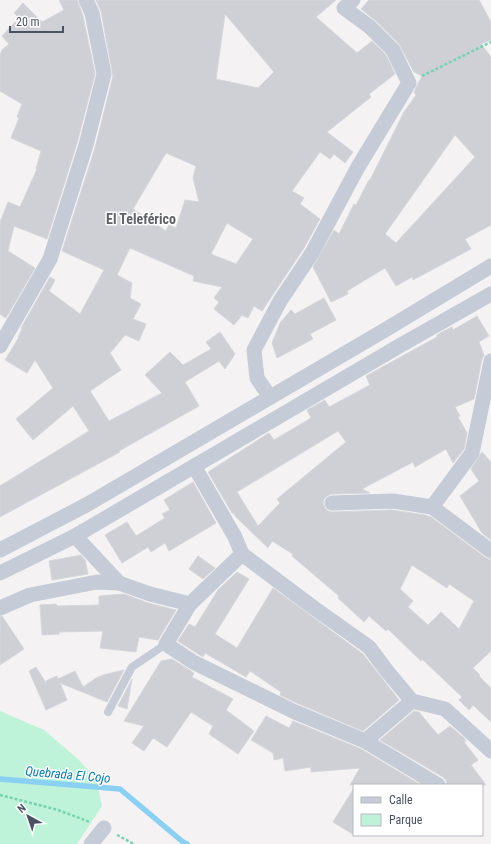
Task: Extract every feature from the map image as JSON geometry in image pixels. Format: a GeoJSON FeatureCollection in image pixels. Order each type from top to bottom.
{"type":"FeatureCollection","features":[{"type":"Feature","properties":{"kind":"street"},"geometry":{"type":"LineString","coordinates":[[0,346],[50,259],[89,131],[104,74],[92,13],[86,0]]}},
{"type":"Feature","properties":{"kind":"street"},"geometry":{"type":"LineString","coordinates":[[270,397],[257,378],[254,350],[280,301],[312,253],[358,167],[409,83],[393,50],[344,3]]}},
{"type":"Feature","properties":{"kind":"street"},"geometry":{"type":"LineString","coordinates":[[0,550],[88,504],[491,266]]}},
{"type":"Feature","properties":{"kind":"street"},"geometry":{"type":"LineString","coordinates":[[0,573],[75,536],[401,345],[490,300]]}},
{"type":"Feature","properties":{"kind":"street"},"geometry":{"type":"LineString","coordinates":[[432,507],[472,453],[491,361]]}},
{"type":"Feature","properties":{"kind":"street"},"geometry":{"type":"LineString","coordinates":[[194,466],[235,537],[242,554],[369,647],[387,672],[412,701],[445,709],[491,751]]}},
{"type":"Feature","properties":{"kind":"street"},"geometry":{"type":"LineString","coordinates":[[332,503],[393,500],[432,507],[484,547],[491,550]]}},
{"type":"Feature","properties":{"kind":"street"},"geometry":{"type":"LineString","coordinates":[[75,536],[119,583]]}},
{"type":"Feature","properties":{"kind":"street"},"geometry":{"type":"LineString","coordinates":[[242,554],[190,604],[166,644],[193,662],[295,712],[365,741],[436,784]]}},
{"type":"Feature","properties":{"kind":"street"},"geometry":{"type":"LineString","coordinates":[[0,608],[30,595],[97,582],[119,583],[150,594],[190,604]]}},
{"type":"Feature","properties":{"kind":"street"},"geometry":{"type":"LineString","coordinates":[[365,741],[412,701]]}},
{"type":"Feature","properties":{"kind":"street"},"geometry":{"type":"LineString","coordinates":[[91,844],[104,828]]}},
{"type":"Feature","properties":{"kind":"lane"},"geometry":{"type":"LineString","coordinates":[[108,712],[132,667],[166,644]]}},
{"type":"Feature","properties":{"kind":"path"},"geometry":{"type":"LineString","coordinates":[[409,83],[491,42]]}},
{"type":"Feature","properties":{"kind":"path"},"geometry":{"type":"LineString","coordinates":[[0,795],[58,810],[104,828],[134,844]]}},
{"type":"Feature","properties":{"kind":"green space"},"geometry":{"type":"Polygon","coordinates":[[[0,711],[44,730],[79,760],[96,779],[102,806],[77,844],[0,844],[0,711]]]}},
{"type":"Feature","properties":{"kind":"building"},"geometry":{"type":"Polygon","coordinates":[[[59,0],[77,0],[83,16],[95,74],[77,143],[47,239],[14,226],[8,251],[35,268],[6,318],[0,314],[0,222],[8,202],[20,207],[37,169],[41,151],[11,138],[19,118],[17,117],[22,104],[0,91],[0,54],[9,44],[2,36],[19,18],[14,13],[23,3],[42,22],[64,10],[59,0]]]}},
{"type":"Feature","properties":{"kind":"building"},"geometry":{"type":"Polygon","coordinates":[[[96,0],[336,0],[316,17],[357,53],[372,41],[386,55],[395,74],[369,94],[371,97],[327,132],[353,152],[345,163],[334,154],[330,159],[320,152],[292,191],[304,198],[300,204],[320,219],[304,248],[262,311],[254,306],[248,318],[242,315],[234,325],[214,309],[219,302],[214,298],[222,287],[193,281],[194,276],[130,248],[117,275],[132,283],[130,298],[141,304],[133,319],[146,324],[139,341],[125,335],[110,353],[121,370],[90,391],[109,421],[162,393],[145,375],[170,352],[183,365],[211,349],[206,342],[220,332],[235,354],[225,369],[219,361],[185,382],[199,406],[119,451],[120,452],[0,517],[0,486],[89,431],[73,406],[33,440],[16,419],[53,388],[35,360],[27,373],[5,360],[19,337],[21,328],[50,277],[55,280],[49,291],[80,314],[104,270],[62,251],[95,148],[113,76],[101,11],[96,0]],[[225,14],[216,79],[258,88],[274,72],[225,14]],[[166,153],[133,209],[166,231],[169,225],[176,228],[185,200],[199,202],[193,178],[196,166],[166,153]],[[227,223],[211,254],[236,264],[253,239],[227,223]]]}},
{"type":"Feature","properties":{"kind":"building"},"geometry":{"type":"Polygon","coordinates":[[[369,0],[479,0],[491,22],[491,40],[481,44],[491,57],[491,225],[465,239],[471,249],[413,280],[412,277],[396,286],[385,268],[347,291],[348,294],[331,302],[313,267],[334,230],[339,234],[354,204],[356,205],[404,112],[416,95],[414,92],[422,76],[414,72],[399,44],[376,21],[361,9],[369,0]],[[455,135],[385,234],[396,243],[475,157],[455,135]]]}},
{"type":"Feature","properties":{"kind":"building"},"geometry":{"type":"Polygon","coordinates":[[[324,298],[336,320],[310,334],[313,339],[277,358],[272,343],[280,323],[291,310],[295,314],[324,298]]]}},
{"type":"Feature","properties":{"kind":"building"},"geometry":{"type":"Polygon","coordinates":[[[477,316],[489,336],[479,342],[484,355],[474,399],[455,407],[460,416],[458,417],[467,433],[464,449],[453,463],[446,449],[415,467],[413,462],[362,489],[370,493],[331,494],[324,499],[323,503],[328,511],[332,512],[392,510],[431,517],[486,558],[491,560],[491,651],[473,668],[491,688],[491,722],[473,705],[469,710],[459,700],[462,697],[422,659],[421,661],[388,629],[386,631],[369,616],[364,622],[338,598],[339,596],[292,556],[293,554],[272,541],[268,548],[232,513],[208,472],[269,433],[274,440],[311,418],[307,410],[325,400],[329,407],[370,385],[366,376],[437,337],[437,335],[442,332],[452,327],[453,330],[477,316]],[[338,431],[237,492],[258,526],[280,503],[277,499],[346,442],[338,431]],[[412,565],[400,589],[413,601],[408,607],[428,625],[441,612],[459,629],[474,601],[449,584],[447,588],[412,565]]]}},
{"type":"Feature","properties":{"kind":"building"},"geometry":{"type":"Polygon","coordinates":[[[482,452],[491,462],[491,540],[482,533],[460,496],[479,481],[471,469],[482,452]]]}},
{"type":"Feature","properties":{"kind":"building"},"geometry":{"type":"Polygon","coordinates":[[[193,482],[216,523],[169,551],[165,543],[151,552],[148,547],[122,563],[105,535],[127,522],[136,536],[165,518],[162,514],[170,510],[164,500],[193,482]]]}},
{"type":"Feature","properties":{"kind":"building"},"geometry":{"type":"Polygon","coordinates":[[[81,555],[85,560],[88,574],[52,580],[49,561],[81,555]]]}},
{"type":"Feature","properties":{"kind":"building"},"geometry":{"type":"Polygon","coordinates":[[[198,556],[215,568],[203,579],[189,569],[198,556]]]}},
{"type":"Feature","properties":{"kind":"building"},"geometry":{"type":"Polygon","coordinates":[[[237,572],[249,579],[215,634],[237,648],[273,588],[363,654],[399,700],[363,731],[280,695],[281,692],[250,671],[246,677],[205,653],[203,657],[178,641],[189,624],[195,627],[218,590],[237,572]]]}},
{"type":"Feature","properties":{"kind":"building"},"geometry":{"type":"Polygon","coordinates":[[[124,594],[148,603],[176,610],[158,640],[139,637],[136,652],[100,648],[103,631],[59,632],[59,634],[42,635],[40,605],[99,605],[99,596],[124,594]]]}},
{"type":"Feature","properties":{"kind":"building"},"geometry":{"type":"Polygon","coordinates":[[[2,616],[24,649],[0,665],[0,617],[2,616]]]}},
{"type":"Feature","properties":{"kind":"building"},"geometry":{"type":"Polygon","coordinates":[[[172,659],[194,673],[192,677],[233,699],[226,710],[254,731],[238,754],[209,734],[213,726],[191,712],[167,747],[153,738],[144,751],[132,743],[144,726],[124,721],[161,661],[172,659]]]}},
{"type":"Feature","properties":{"kind":"building"},"geometry":{"type":"Polygon","coordinates":[[[36,667],[46,683],[46,681],[57,676],[58,679],[75,671],[83,687],[103,675],[124,670],[107,702],[60,683],[67,700],[46,710],[29,671],[36,667]]]}},
{"type":"Feature","properties":{"kind":"building"},"geometry":{"type":"Polygon","coordinates":[[[132,679],[127,709],[118,706],[132,679]]]}},
{"type":"Feature","properties":{"kind":"building"},"geometry":{"type":"Polygon","coordinates":[[[414,711],[419,712],[438,735],[450,726],[464,738],[466,741],[464,742],[478,760],[471,765],[486,785],[447,784],[446,780],[443,777],[380,740],[414,711]]]}},
{"type":"Feature","properties":{"kind":"building"},"geometry":{"type":"Polygon","coordinates":[[[266,716],[289,728],[293,721],[361,749],[419,784],[350,785],[360,768],[311,772],[311,767],[285,771],[283,758],[274,760],[273,753],[251,740],[266,716]]]}},
{"type":"Feature","properties":{"kind":"building"},"geometry":{"type":"Polygon","coordinates":[[[353,790],[353,834],[333,822],[353,790]]]}},
{"type":"Feature","properties":{"kind":"waterway","name":"Quebrada El Cojo"},"geometry":{"type":"LineString","coordinates":[[0,779],[120,789],[187,844]]}},
{"type":"Feature","properties":{"kind":"district","name":"El Teleférico"},"geometry":{"type":"Point","coordinates":[141,219]}}]}
